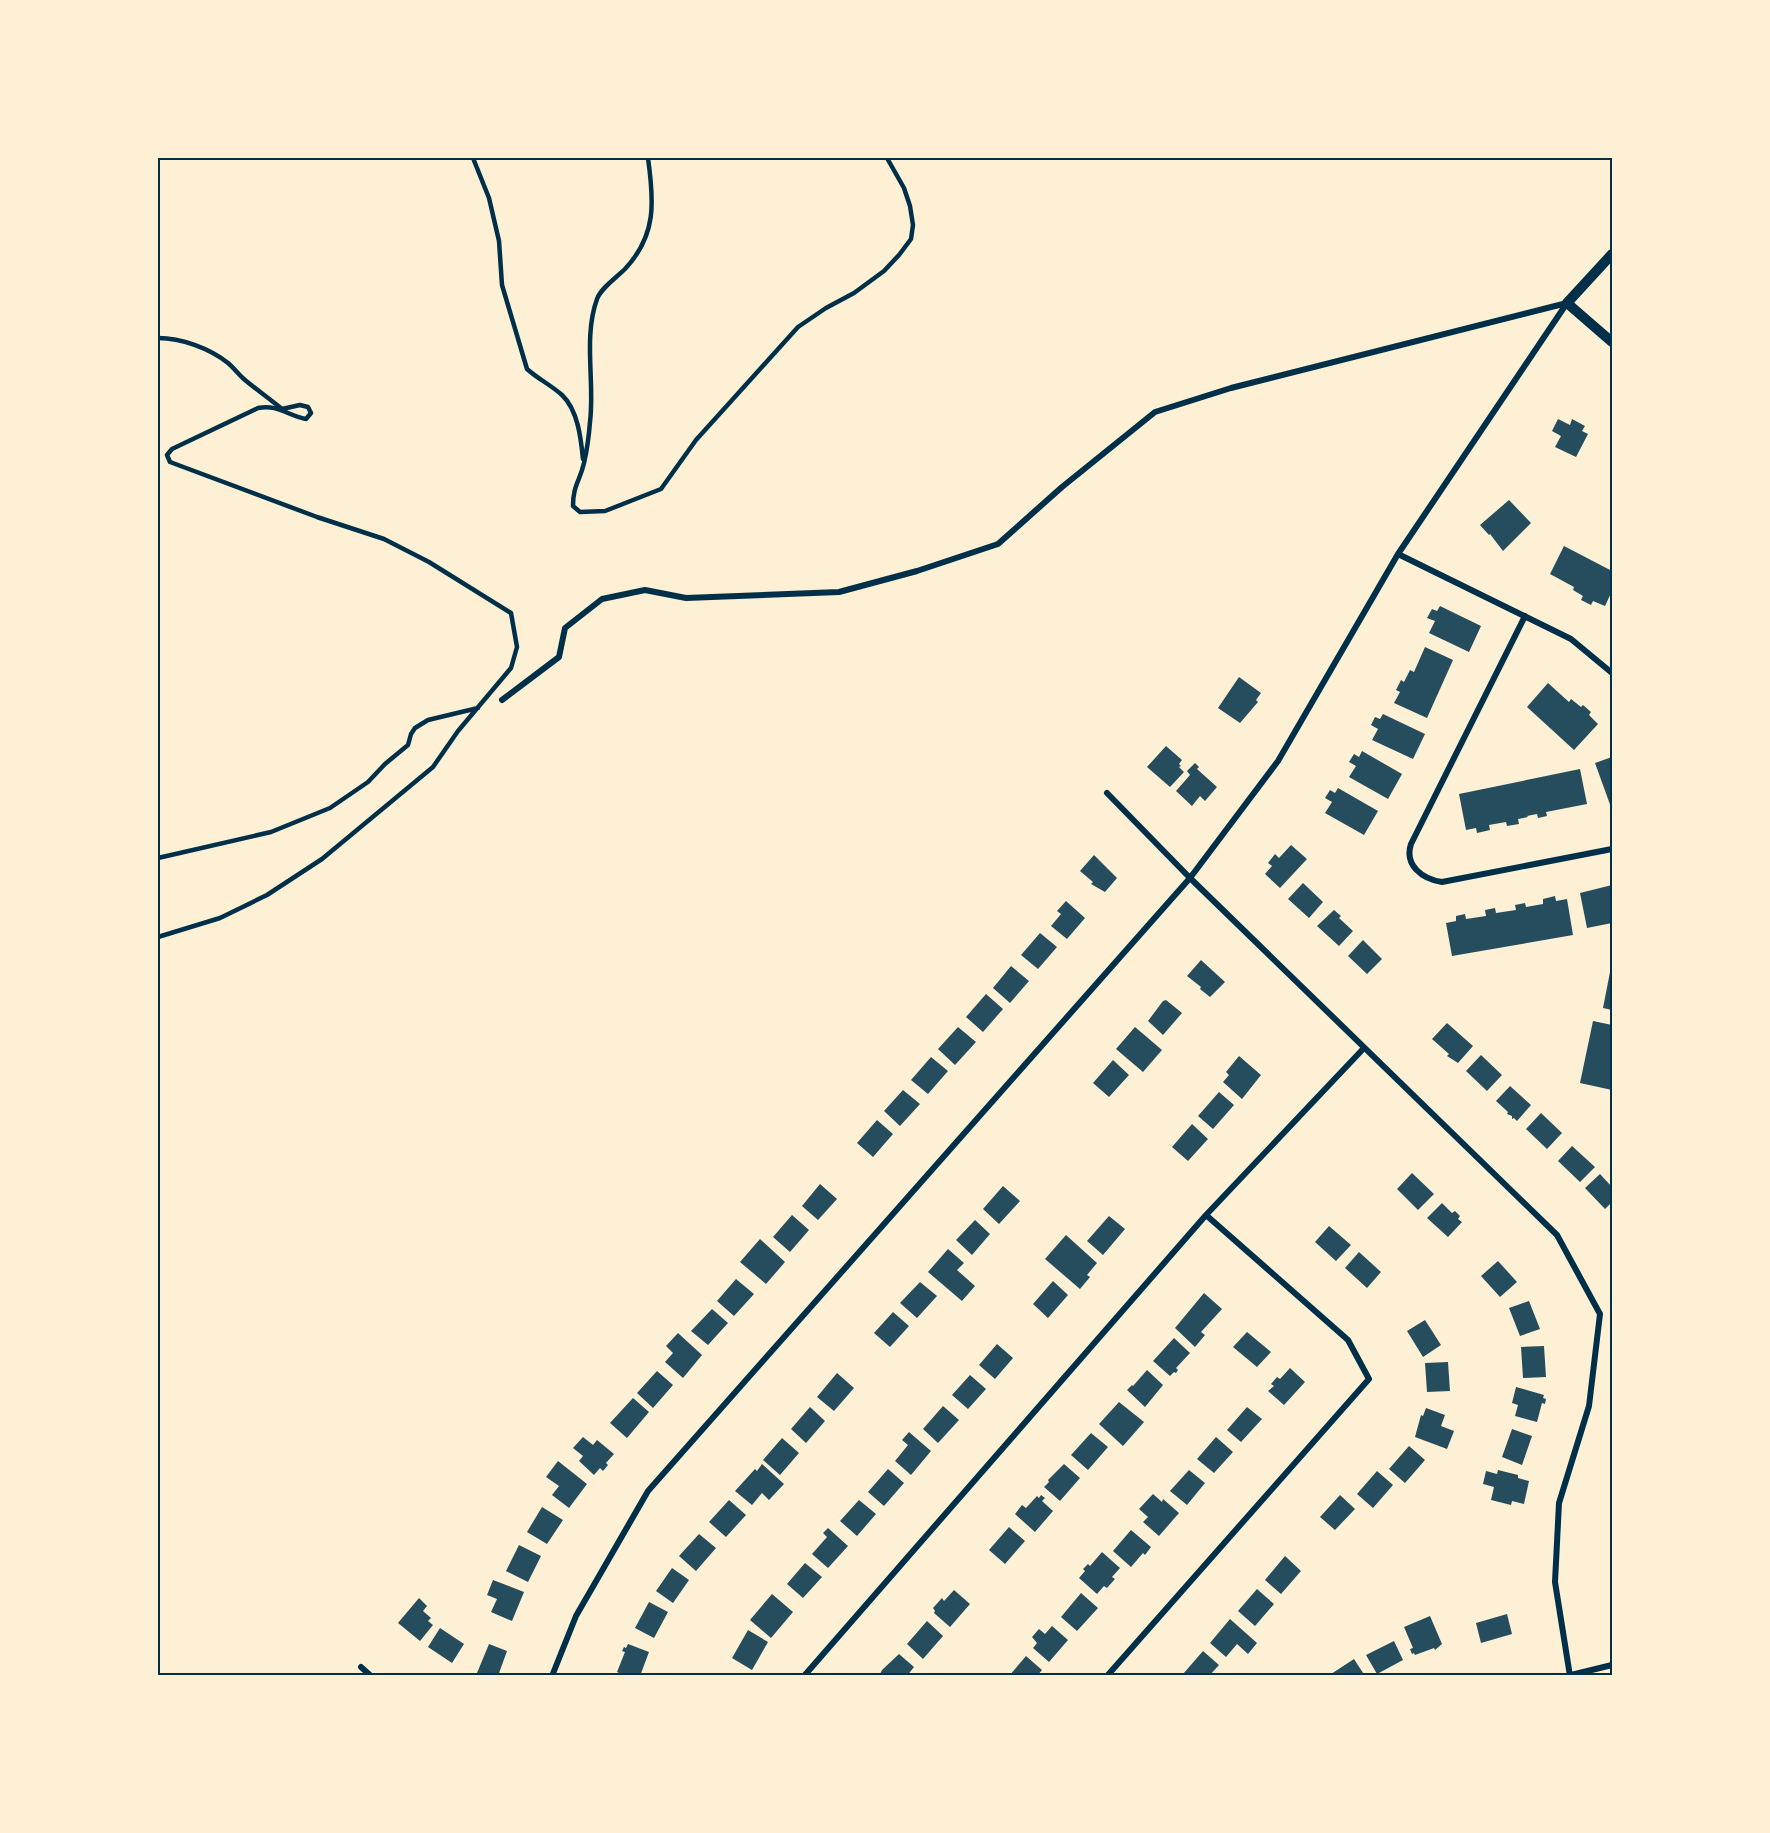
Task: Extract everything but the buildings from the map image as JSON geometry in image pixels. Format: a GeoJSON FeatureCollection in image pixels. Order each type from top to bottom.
{"type":"FeatureCollection","features":[{"type":"Feature","properties":{"kind":"street"},"geometry":{"type":"LineString","coordinates":[[552,1676],[576,1616],[648,1491],[1190,878],[1278,761],[1398,554],[1568,303],[1612,254]]}},
{"type":"Feature","properties":{"kind":"street"},"geometry":{"type":"LineString","coordinates":[[1568,303],[1612,342]]}},
{"type":"Feature","properties":{"kind":"street"},"geometry":{"type":"LineString","coordinates":[[502,700],[559,657],[565,628],[602,599],[645,590],[686,597],[839,592],[917,571],[998,544],[1155,412],[1231,388],[1568,303]]}},
{"type":"Feature","properties":{"kind":"street"},"geometry":{"type":"LineString","coordinates":[[1398,554],[1571,639],[1612,673]]}},
{"type":"Feature","properties":{"kind":"street"},"geometry":{"type":"LineString","coordinates":[[1525,616],[1411,844],[1408,851],[1410,863],[1430,880],[1442,882],[1612,849]]}},
{"type":"Feature","properties":{"kind":"street"},"geometry":{"type":"LineString","coordinates":[[1107,793],[1190,878],[1557,1235],[1600,1314],[1589,1406],[1559,1503],[1555,1582],[1569,1675],[1612,1665]]}},
{"type":"Feature","properties":{"kind":"street"},"geometry":{"type":"LineString","coordinates":[[804,1676],[1206,1215],[1365,1048]]}},
{"type":"Feature","properties":{"kind":"street"},"geometry":{"type":"LineString","coordinates":[[1107,1676],[1369,1378],[1348,1340],[1206,1215]]}},
{"type":"Feature","properties":{"kind":"street"},"geometry":{"type":"LineString","coordinates":[[360,1667],[371,1676]]}},
{"type":"Feature","properties":{"kind":"lane"},"geometry":{"type":"LineString","coordinates":[[473,158],[489,198],[499,241],[502,285],[527,369],[537,379],[562,395],[571,409],[580,434],[584,464]]}},
{"type":"Feature","properties":{"kind":"lane"},"geometry":{"type":"LineString","coordinates":[[648,158],[652,206],[646,240],[631,262],[598,297],[591,326],[590,419],[584,464],[573,490],[573,506],[580,512],[605,511],[661,489],[696,440],[798,327],[854,293],[891,263],[911,239],[913,225],[904,188],[887,158]]}},
{"type":"Feature","properties":{"kind":"lane"},"geometry":{"type":"LineString","coordinates":[[158,339],[178,340],[207,350],[227,362],[244,379],[282,409],[300,405],[308,407],[311,413],[306,419],[297,418],[270,406],[258,408],[172,450],[167,455],[170,462],[317,517],[384,539],[429,562],[511,613],[517,647],[511,668],[433,767],[322,859],[267,896],[220,918],[158,936]]}},
{"type":"Feature","properties":{"kind":"lane"},"geometry":{"type":"LineString","coordinates":[[158,858],[271,832],[330,808],[368,782],[408,745],[415,728],[428,720],[478,708]]}}]}
